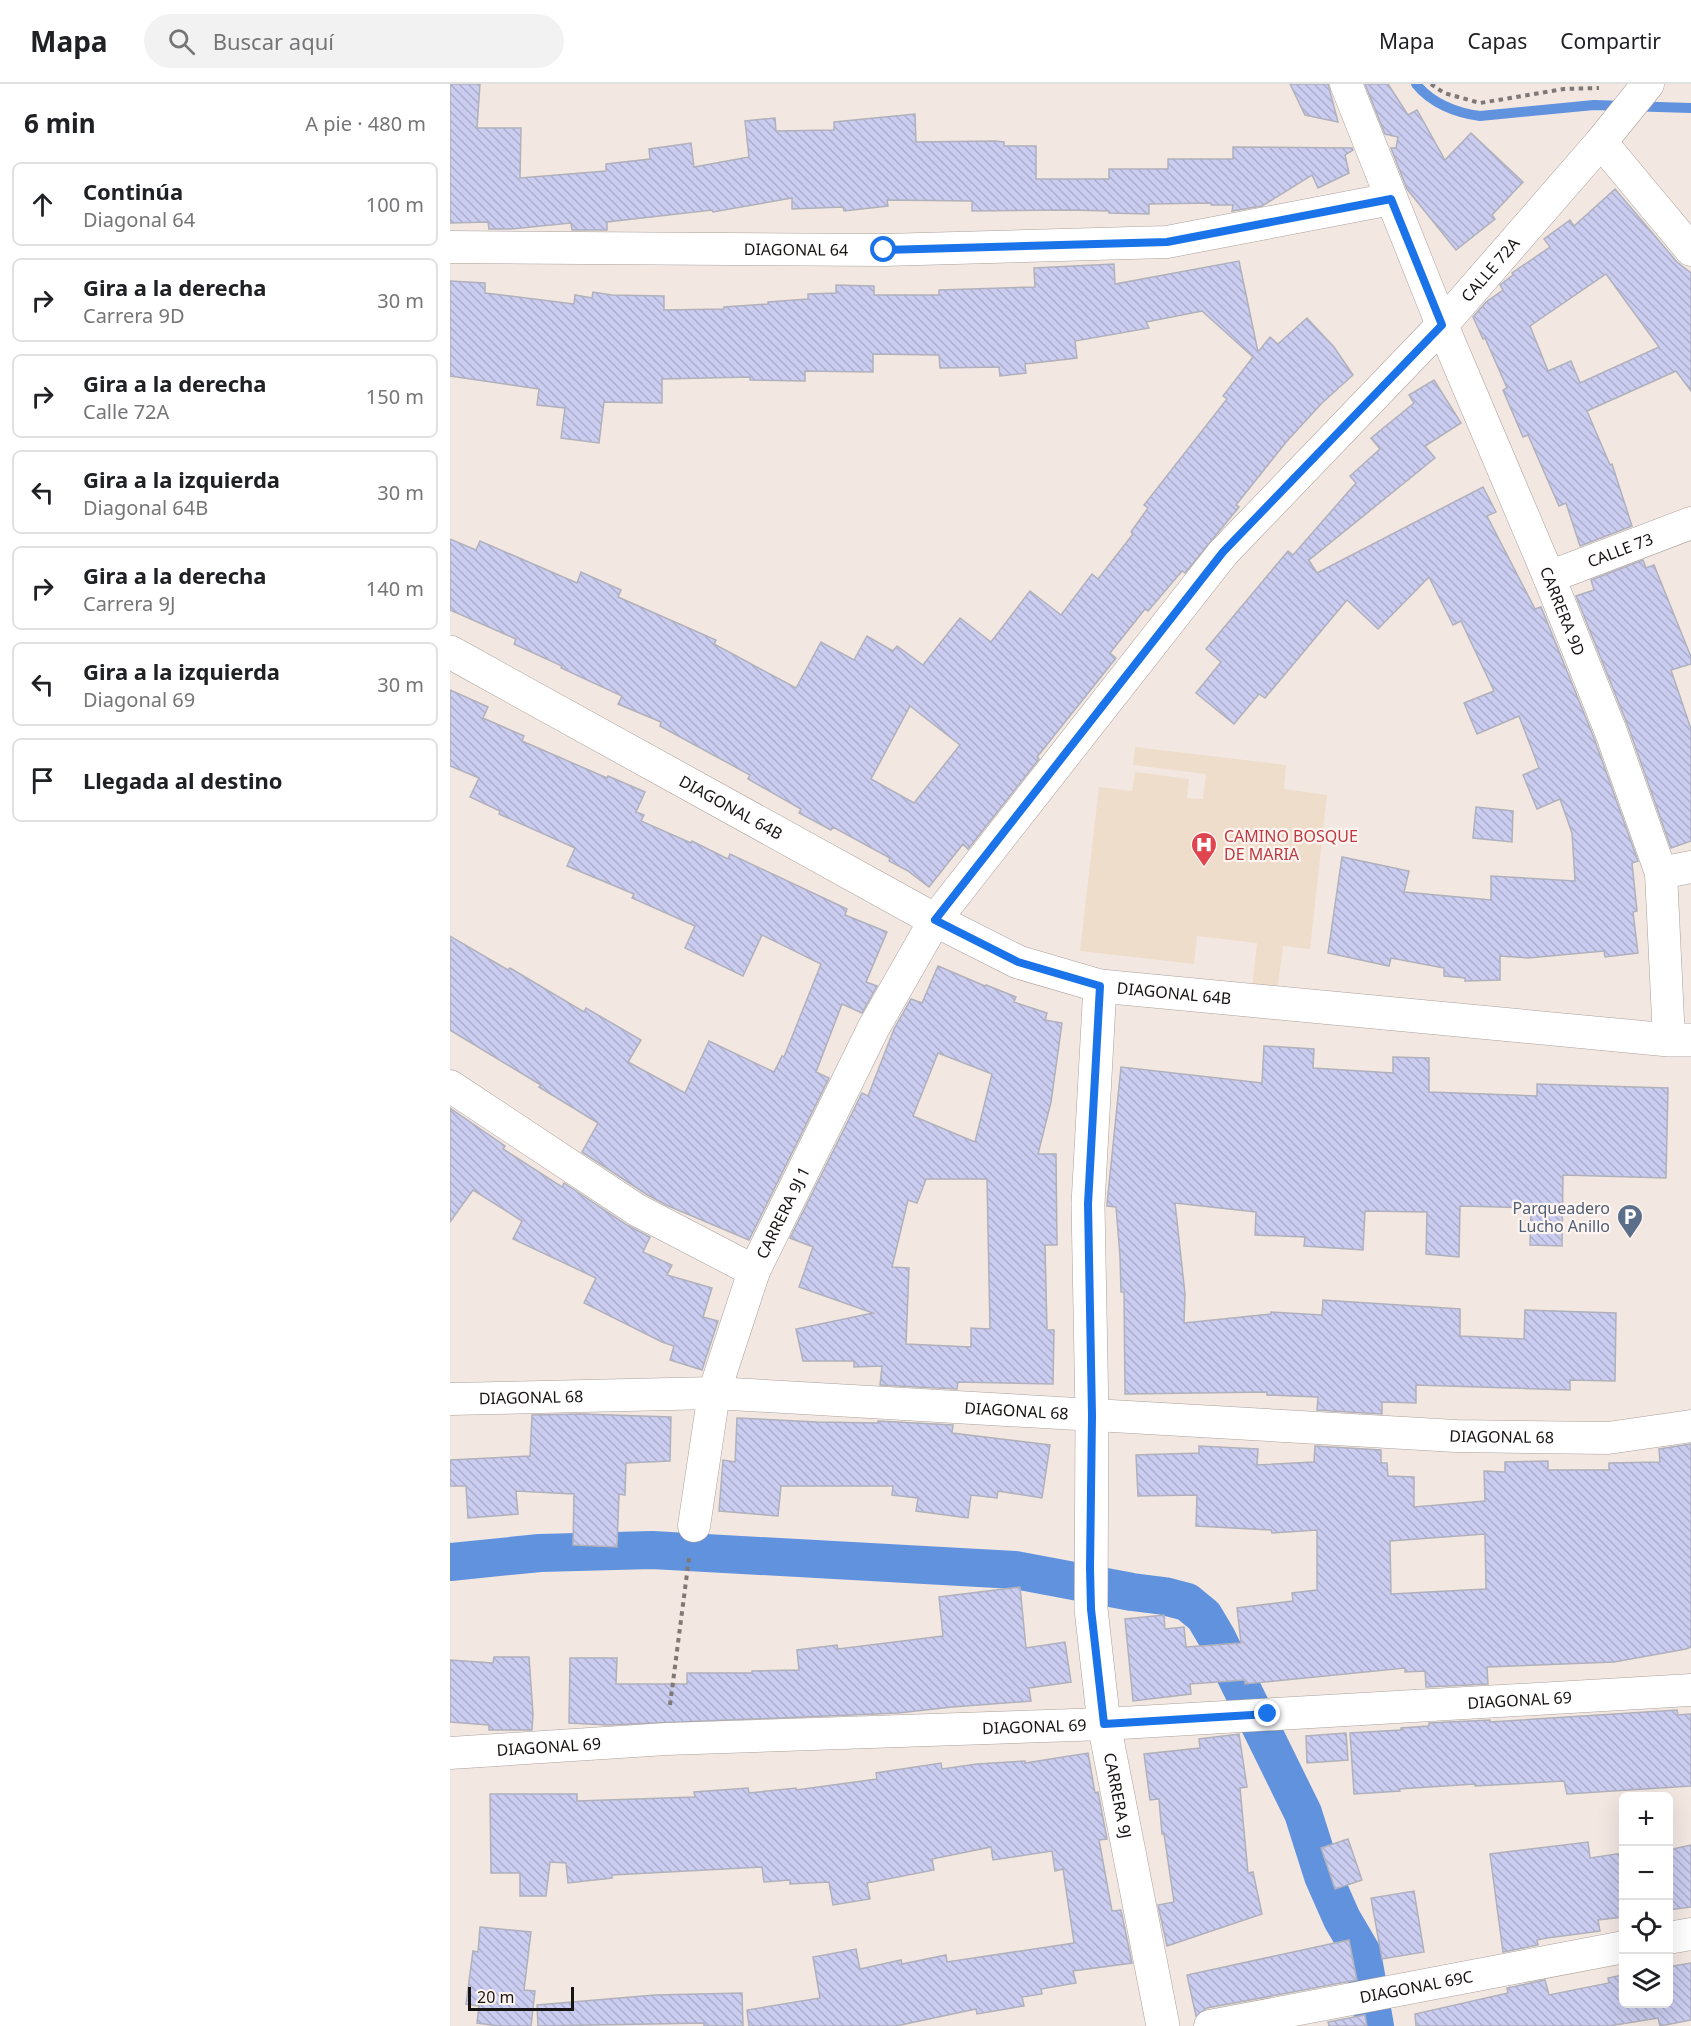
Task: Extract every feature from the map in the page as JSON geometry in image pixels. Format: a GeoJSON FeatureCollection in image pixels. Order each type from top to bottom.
{"type":"FeatureCollection","features":[{"type":"Feature","properties":{"kind":"street","name":"CARRERA 9D"},"geometry":{"type":"LineString","coordinates":[[1346,84],[1442,325],[1549,577],[1611,732],[1676,870],[1680,1040]]}},
{"type":"Feature","properties":{"kind":"street","name":"CALLE 72A"},"geometry":{"type":"LineString","coordinates":[[935,920],[1223,552],[1442,325],[1643,90]]}},
{"type":"Feature","properties":{"kind":"street"},"geometry":{"type":"LineString","coordinates":[[1610,131],[1691,250]]}},
{"type":"Feature","properties":{"kind":"street","name":"DIAGONAL 64"},"geometry":{"type":"LineString","coordinates":[[450,247],[884,250],[1167,242],[1391,199]]}},
{"type":"Feature","properties":{"kind":"street","name":"CALLE 73"},"geometry":{"type":"LineString","coordinates":[[1549,577],[1691,523]]}},
{"type":"Feature","properties":{"kind":"street","name":"DIAGONAL 64B"},"geometry":{"type":"LineString","coordinates":[[450,652],[935,920],[1018,962],[1100,986],[1680,1040]]}},
{"type":"Feature","properties":{"kind":"street","name":"CARRERA 9J 1"},"geometry":{"type":"LineString","coordinates":[[694,1526],[714,1393],[754,1270],[874,1028],[935,920]]}},
{"type":"Feature","properties":{"kind":"street","name":"CARRERA 9J"},"geometry":{"type":"LineString","coordinates":[[1100,986],[1088,1204],[1092,1415],[1091,1609],[1104,1724],[1162,2026]]}},
{"type":"Feature","properties":{"kind":"street"},"geometry":{"type":"LineString","coordinates":[[450,1086],[637,1210],[754,1270]]}},
{"type":"Feature","properties":{"kind":"street","name":"DIAGONAL 68"},"geometry":{"type":"LineString","coordinates":[[450,1399],[714,1393],[1456,1436],[1608,1438],[1691,1426]]}},
{"type":"Feature","properties":{"kind":"street","name":"DIAGONAL 69"},"geometry":{"type":"LineString","coordinates":[[450,1752],[666,1739],[1104,1724],[1691,1690]]}},
{"type":"Feature","properties":{"kind":"street"},"geometry":{"type":"LineString","coordinates":[[1673,1937],[1691,1934]]}},
{"type":"Feature","properties":{"kind":"street","name":"DIAGONAL 69C"},"geometry":{"type":"LineString","coordinates":[[1210,2026],[1619,1948]]}},
{"type":"Feature","properties":{"kind":"path"},"geometry":{"type":"LineString","coordinates":[[1431,84],[1444,93],[1480,103],[1564,89],[1643,90]]}},
{"type":"Feature","properties":{"kind":"path"},"geometry":{"type":"LineString","coordinates":[[666,1739],[687,1568]]}},
{"type":"Feature","properties":{"kind":"shaded area","name":"CAMINO BOSQUE DE MARIA"},"geometry":{"type":"Polygon","coordinates":[[[1135,747],[1286,765],[1284,789],[1327,795],[1310,949],[1283,946],[1277,992],[1252,989],[1257,943],[1197,936],[1194,964],[1080,951],[1099,787],[1132,791],[1135,772],[1189,779],[1187,798],[1203,799],[1206,774],[1133,765],[1135,747]]]}},
{"type":"Feature","properties":{"kind":"building"},"geometry":{"type":"Polygon","coordinates":[[[450,84],[480,84],[477,128],[521,128],[520,178],[606,171],[606,164],[650,159],[649,149],[691,143],[694,167],[749,157],[745,121],[775,118],[776,131],[834,130],[834,122],[915,114],[916,142],[995,141],[1004,142],[1004,146],[1036,146],[1036,179],[1109,179],[1109,169],[1168,169],[1168,159],[1233,159],[1233,147],[1352,148],[1353,150],[1345,155],[1349,173],[1318,188],[1312,175],[1262,206],[1232,211],[1233,205],[1211,205],[1211,203],[1149,204],[1149,214],[1069,210],[972,211],[972,201],[887,200],[888,206],[844,211],[843,207],[792,209],[792,198],[713,212],[712,210],[607,222],[607,230],[572,230],[571,223],[489,229],[488,222],[450,223],[450,84]]]}},
{"type":"Feature","properties":{"kind":"building"},"geometry":{"type":"Polygon","coordinates":[[[1290,84],[1328,84],[1338,122],[1305,115],[1290,84]]]}},
{"type":"Feature","properties":{"kind":"building"},"geometry":{"type":"Polygon","coordinates":[[[1365,84],[1388,84],[1408,115],[1417,110],[1445,160],[1471,133],[1523,182],[1492,215],[1495,219],[1456,250],[1407,189],[1391,148],[1396,148],[1398,137],[1385,134],[1365,84]]]}},
{"type":"Feature","properties":{"kind":"building"},"geometry":{"type":"Polygon","coordinates":[[[1615,189],[1677,262],[1691,273],[1691,391],[1676,371],[1587,411],[1610,465],[1612,464],[1632,526],[1580,546],[1566,503],[1559,506],[1528,435],[1523,437],[1503,390],[1507,388],[1473,317],[1486,302],[1503,290],[1500,285],[1513,275],[1512,273],[1550,247],[1544,239],[1570,220],[1574,226],[1615,189]],[[1606,274],[1530,326],[1548,371],[1571,361],[1580,383],[1659,347],[1606,274]]]}},
{"type":"Feature","properties":{"kind":"building"},"geometry":{"type":"Polygon","coordinates":[[[1239,261],[1258,352],[1270,337],[1278,344],[1307,318],[1334,347],[1353,375],[1322,403],[1287,441],[1236,505],[1239,507],[1185,573],[1182,571],[1148,611],[1145,609],[1110,653],[1116,658],[1037,757],[1039,759],[968,849],[963,844],[929,887],[908,871],[889,861],[890,858],[833,827],[831,830],[799,813],[801,809],[748,779],[750,775],[660,726],[661,722],[618,704],[622,696],[514,644],[516,639],[450,610],[450,539],[476,550],[480,541],[577,583],[581,572],[621,590],[618,597],[716,640],[714,644],[796,688],[821,642],[854,660],[867,636],[893,651],[897,646],[923,665],[960,618],[991,642],[1030,591],[1061,615],[1092,574],[1098,579],[1133,534],[1131,532],[1148,508],[1144,505],[1227,399],[1223,396],[1253,357],[1202,311],[1146,322],[1149,328],[1075,341],[1077,358],[1025,364],[1026,373],[1000,376],[999,367],[940,368],[939,355],[873,354],[873,372],[805,371],[805,381],[750,380],[750,377],[662,379],[662,403],[604,402],[599,443],[561,438],[565,408],[537,405],[539,389],[450,376],[450,281],[485,283],[485,293],[574,304],[575,295],[592,298],[593,292],[612,295],[664,296],[664,310],[724,309],[724,307],[808,299],[808,294],[836,293],[836,285],[874,286],[874,295],[939,295],[939,290],[1035,287],[1034,268],[1114,264],[1115,284],[1239,261]],[[910,706],[871,779],[914,803],[960,745],[910,706]]]}},
{"type":"Feature","properties":{"kind":"building"},"geometry":{"type":"Polygon","coordinates":[[[1434,380],[1461,423],[1425,446],[1435,458],[1308,559],[1317,573],[1483,487],[1496,512],[1487,516],[1535,609],[1541,607],[1594,738],[1638,861],[1632,863],[1637,911],[1633,912],[1638,953],[1605,957],[1604,951],[1528,958],[1500,956],[1500,980],[1465,981],[1465,978],[1444,976],[1444,968],[1391,958],[1389,966],[1328,953],[1342,857],[1409,871],[1404,892],[1491,900],[1491,876],[1575,881],[1572,833],[1560,799],[1537,809],[1523,775],[1539,768],[1519,716],[1477,734],[1464,703],[1494,691],[1461,621],[1453,625],[1429,577],[1378,629],[1347,600],[1265,698],[1259,694],[1234,724],[1196,693],[1221,662],[1206,649],[1288,551],[1293,555],[1356,483],[1350,476],[1380,449],[1371,438],[1414,403],[1409,395],[1434,380]]]}},
{"type":"Feature","properties":{"kind":"building"},"geometry":{"type":"Polygon","coordinates":[[[1643,560],[1646,568],[1654,565],[1691,657],[1691,664],[1671,670],[1691,729],[1691,841],[1671,848],[1628,726],[1576,596],[1594,590],[1591,580],[1643,560]]]}},
{"type":"Feature","properties":{"kind":"building"},"geometry":{"type":"Polygon","coordinates":[[[450,690],[488,707],[483,718],[524,736],[522,741],[645,792],[636,812],[644,815],[641,821],[691,843],[692,841],[728,859],[730,854],[847,909],[845,915],[887,932],[866,982],[877,986],[862,1013],[842,1004],[816,1072],[829,1078],[749,1240],[666,1205],[582,1152],[598,1123],[539,1087],[541,1085],[450,1030],[450,936],[584,1012],[586,1008],[641,1040],[628,1062],[685,1093],[709,1041],[774,1072],[782,1056],[784,1057],[821,964],[762,935],[743,976],[685,948],[695,926],[632,898],[634,894],[567,866],[575,848],[499,814],[500,811],[470,797],[479,778],[450,766],[450,690]]]}},
{"type":"Feature","properties":{"kind":"building"},"geometry":{"type":"Polygon","coordinates":[[[1476,807],[1513,811],[1512,842],[1473,838],[1476,807]]]}},
{"type":"Feature","properties":{"kind":"building"},"geometry":{"type":"Polygon","coordinates":[[[938,966],[1016,997],[1014,1002],[1047,1013],[1045,1020],[1062,1023],[1051,1102],[1038,1154],[1056,1154],[1057,1245],[1045,1245],[1047,1330],[1054,1330],[1053,1384],[958,1382],[957,1389],[880,1385],[882,1366],[854,1367],[854,1361],[803,1361],[796,1329],[873,1313],[799,1287],[813,1247],[790,1238],[862,1093],[868,1096],[894,1029],[911,999],[922,1003],[938,966]],[[938,1053],[913,1116],[975,1142],[992,1074],[938,1053]],[[926,1179],[917,1203],[908,1200],[892,1267],[909,1268],[906,1344],[971,1347],[971,1328],[990,1329],[987,1179],[926,1179]]]}},
{"type":"Feature","properties":{"kind":"building"},"geometry":{"type":"Polygon","coordinates":[[[1264,1046],[1314,1049],[1313,1068],[1393,1073],[1393,1057],[1429,1058],[1429,1092],[1537,1096],[1537,1084],[1668,1088],[1666,1178],[1563,1175],[1562,1246],[1530,1245],[1531,1208],[1460,1206],[1459,1257],[1426,1254],[1427,1212],[1365,1211],[1363,1250],[1304,1246],[1305,1237],[1255,1235],[1256,1212],[1175,1203],[1185,1294],[1184,1323],[1271,1314],[1271,1312],[1322,1315],[1323,1300],[1460,1309],[1460,1336],[1524,1339],[1525,1310],[1616,1313],[1615,1381],[1570,1380],[1570,1390],[1416,1385],[1416,1403],[1382,1402],[1382,1414],[1317,1410],[1318,1397],[1267,1395],[1267,1392],[1125,1394],[1124,1292],[1121,1292],[1116,1207],[1107,1206],[1121,1067],[1262,1083],[1264,1046]]]}},
{"type":"Feature","properties":{"kind":"building"},"geometry":{"type":"Polygon","coordinates":[[[450,1108],[505,1146],[503,1149],[562,1187],[564,1183],[627,1225],[650,1237],[643,1252],[672,1265],[667,1275],[712,1288],[703,1317],[718,1321],[702,1370],[670,1360],[674,1346],[584,1303],[596,1278],[513,1239],[522,1221],[473,1190],[450,1222],[450,1108]]]}},
{"type":"Feature","properties":{"kind":"building"},"geometry":{"type":"Polygon","coordinates":[[[532,1415],[671,1417],[670,1461],[626,1463],[625,1495],[619,1494],[617,1547],[573,1545],[574,1494],[516,1491],[518,1514],[468,1518],[466,1486],[450,1486],[450,1460],[530,1456],[532,1415]]]}},
{"type":"Feature","properties":{"kind":"building"},"geometry":{"type":"Polygon","coordinates":[[[737,1418],[953,1425],[952,1433],[1050,1445],[1042,1498],[998,1491],[997,1498],[971,1495],[968,1518],[916,1511],[918,1498],[892,1495],[893,1486],[781,1486],[778,1516],[719,1511],[723,1460],[735,1462],[737,1418]]]}},
{"type":"Feature","properties":{"kind":"building"},"geometry":{"type":"Polygon","coordinates":[[[1691,1444],[1691,1647],[1614,1662],[1487,1667],[1488,1684],[1426,1687],[1425,1671],[1405,1672],[1405,1668],[1245,1684],[1245,1680],[1190,1684],[1191,1694],[1133,1701],[1125,1619],[1164,1615],[1165,1629],[1184,1627],[1186,1647],[1241,1643],[1237,1608],[1293,1601],[1292,1593],[1317,1590],[1317,1530],[1272,1533],[1271,1530],[1196,1526],[1197,1495],[1138,1496],[1136,1455],[1199,1453],[1199,1446],[1258,1449],[1257,1465],[1314,1462],[1315,1446],[1381,1450],[1381,1463],[1387,1463],[1388,1476],[1414,1477],[1414,1507],[1485,1501],[1484,1471],[1505,1472],[1505,1462],[1548,1461],[1548,1470],[1609,1470],[1609,1463],[1660,1462],[1659,1449],[1691,1444]],[[1485,1534],[1390,1541],[1391,1594],[1486,1589],[1485,1534]]]}},
{"type":"Feature","properties":{"kind":"building"},"geometry":{"type":"Polygon","coordinates":[[[1020,1587],[1026,1648],[1065,1642],[1071,1682],[1029,1688],[1031,1701],[898,1713],[608,1725],[569,1723],[570,1658],[617,1658],[616,1684],[687,1684],[687,1673],[799,1670],[797,1650],[837,1645],[838,1649],[943,1636],[939,1597],[1020,1587]]]}},
{"type":"Feature","properties":{"kind":"building"},"geometry":{"type":"Polygon","coordinates":[[[494,1657],[529,1657],[532,1730],[489,1730],[489,1725],[450,1722],[450,1660],[493,1663],[494,1657]]]}},
{"type":"Feature","properties":{"kind":"building"},"geometry":{"type":"Polygon","coordinates":[[[1677,1710],[1678,1715],[1691,1714],[1691,1786],[1567,1794],[1564,1781],[1475,1786],[1475,1784],[1354,1794],[1350,1733],[1401,1730],[1401,1728],[1429,1726],[1429,1723],[1490,1720],[1490,1722],[1677,1710]]]}},
{"type":"Feature","properties":{"kind":"building"},"geometry":{"type":"Polygon","coordinates":[[[1346,1733],[1348,1760],[1307,1763],[1306,1736],[1346,1733]]]}},
{"type":"Feature","properties":{"kind":"building"},"geometry":{"type":"Polygon","coordinates":[[[1239,1734],[1247,1787],[1240,1788],[1248,1873],[1253,1872],[1262,1914],[1167,1946],[1158,1905],[1174,1902],[1164,1834],[1162,1834],[1159,1799],[1150,1800],[1144,1754],[1200,1748],[1199,1739],[1239,1734]]]}},
{"type":"Feature","properties":{"kind":"building"},"geometry":{"type":"Polygon","coordinates":[[[1088,1753],[1107,1839],[1099,1840],[1112,1911],[1121,1910],[1132,1963],[1073,1971],[1076,1983],[1041,1989],[1042,1994],[1022,1997],[1024,2006],[977,2014],[976,2009],[896,2026],[749,2026],[747,2010],[820,1998],[813,1957],[856,1949],[860,1969],[901,1960],[902,1964],[946,1955],[947,1962],[1074,1943],[1063,1869],[1055,1871],[1052,1851],[993,1860],[991,1847],[932,1859],[934,1870],[867,1883],[870,1899],[833,1905],[829,1882],[790,1884],[790,1880],[764,1882],[762,1867],[612,1875],[612,1878],[568,1883],[566,1863],[550,1862],[546,1896],[520,1896],[520,1873],[491,1873],[490,1794],[577,1794],[577,1801],[695,1797],[694,1792],[748,1788],[749,1793],[796,1788],[796,1790],[877,1779],[876,1773],[941,1763],[942,1769],[977,1764],[1025,1761],[1025,1763],[1088,1753]]]}},
{"type":"Feature","properties":{"kind":"building"},"geometry":{"type":"Polygon","coordinates":[[[1348,1839],[1362,1880],[1335,1889],[1321,1848],[1348,1839]]]}},
{"type":"Feature","properties":{"kind":"building"},"geometry":{"type":"Polygon","coordinates":[[[1588,1842],[1590,1858],[1619,1854],[1619,1917],[1598,1920],[1600,1931],[1537,1940],[1538,1945],[1503,1952],[1490,1854],[1588,1842]]]}},
{"type":"Feature","properties":{"kind":"building"},"geometry":{"type":"Polygon","coordinates":[[[1691,1845],[1691,1907],[1673,1909],[1673,1849],[1691,1845]]]}},
{"type":"Feature","properties":{"kind":"building"},"geometry":{"type":"Polygon","coordinates":[[[1414,1891],[1424,1952],[1382,1959],[1371,1898],[1414,1891]]]}},
{"type":"Feature","properties":{"kind":"building"},"geometry":{"type":"Polygon","coordinates":[[[480,1927],[531,1932],[524,1990],[535,1991],[531,2026],[477,2023],[479,2006],[466,2004],[473,1951],[478,1952],[480,1927]]]}},
{"type":"Feature","properties":{"kind":"building"},"geometry":{"type":"Polygon","coordinates":[[[1349,1940],[1357,1980],[1207,2008],[1196,2016],[1187,1975],[1349,1940]]]}},
{"type":"Feature","properties":{"kind":"building"},"geometry":{"type":"Polygon","coordinates":[[[1691,1963],[1691,2020],[1660,2026],[1658,2018],[1609,2026],[1416,2026],[1415,2014],[1508,1993],[1507,1988],[1545,1980],[1549,1995],[1609,1983],[1608,1978],[1619,1976],[1619,2008],[1673,2008],[1673,1966],[1691,1963]]]}},
{"type":"Feature","properties":{"kind":"building"},"geometry":{"type":"Polygon","coordinates":[[[742,1993],[743,2026],[704,2026],[704,2023],[538,2026],[537,2005],[655,1995],[742,1993]]]}},
{"type":"Feature","properties":{"kind":"building"},"geometry":{"type":"Polygon","coordinates":[[[1365,2015],[1367,2026],[1329,2026],[1328,2022],[1365,2015]]]}},
{"type":"Feature","properties":{"kind":"waterway"},"geometry":{"type":"LineString","coordinates":[[1416,84],[1437,102],[1480,116],[1594,105],[1691,108]]}},
{"type":"Feature","properties":{"kind":"waterway"},"geometry":{"type":"LineString","coordinates":[[450,1562],[540,1553],[652,1550],[1015,1570],[1187,1602],[1204,1616],[1217,1638],[1303,1813],[1323,1876],[1342,1919],[1362,1953],[1375,2026]]}},
{"type":"Feature","properties":{"kind":"place","name":"CAMINO BOSQUE DE MARIA"},"geometry":{"type":"Point","coordinates":[1204,868]}},
{"type":"Feature","properties":{"kind":"place","name":"Parqueadero Lucho Anillo"},"geometry":{"type":"Point","coordinates":[1630,1240]}},
{"type":"Feature","properties":{"kind":"route"},"geometry":{"type":"LineString","coordinates":[[884,250],[1167,242],[1391,199],[1442,325],[1223,552],[935,920],[1018,962],[1100,986],[1088,1204],[1092,1415],[1091,1609],[1104,1724],[1268,1714]]}}]}
